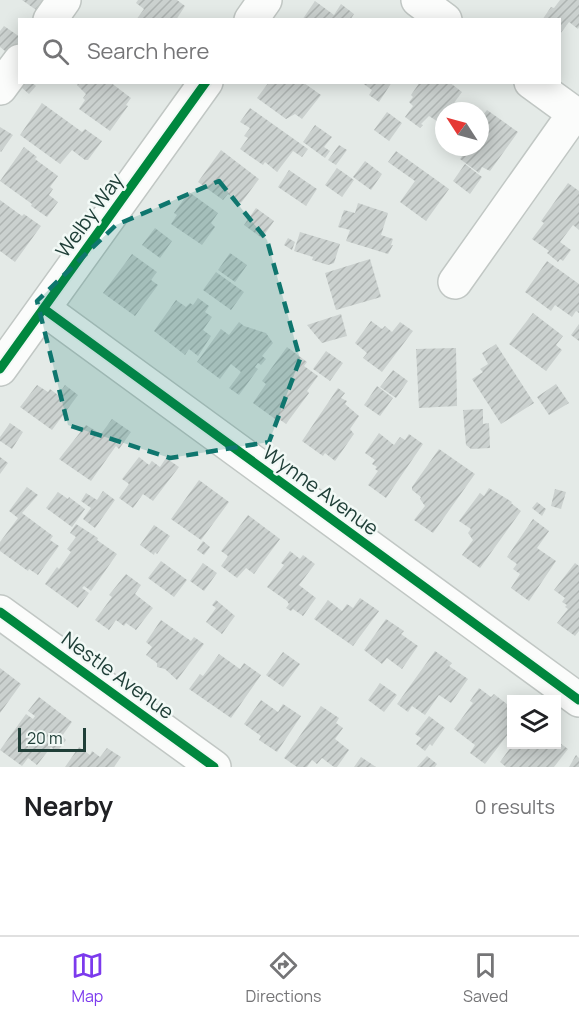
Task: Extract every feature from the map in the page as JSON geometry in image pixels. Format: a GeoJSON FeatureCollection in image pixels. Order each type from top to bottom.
{"type":"FeatureCollection","features":[{"type":"Feature","properties":{"kind":"street"},"geometry":{"type":"LineString","coordinates":[[51,18],[64,0]]}},
{"type":"Feature","properties":{"kind":"street"},"geometry":{"type":"LineString","coordinates":[[252,18],[265,0]]}},
{"type":"Feature","properties":{"kind":"street"},"geometry":{"type":"LineString","coordinates":[[418,0],[442,18]]}},
{"type":"Feature","properties":{"kind":"street"},"geometry":{"type":"LineString","coordinates":[[0,88],[18,64]]}},
{"type":"Feature","properties":{"kind":"street","name":"Welby Way"},"geometry":{"type":"LineString","coordinates":[[0,369],[205,84]]}},
{"type":"Feature","properties":{"kind":"street"},"geometry":{"type":"LineString","coordinates":[[455,282],[577,116],[534,84]]}},
{"type":"Feature","properties":{"kind":"street","name":"Wynne Avenue"},"geometry":{"type":"LineString","coordinates":[[44,309],[579,700]]}},
{"type":"Feature","properties":{"kind":"street","name":"Nestle Avenue"},"geometry":{"type":"LineString","coordinates":[[0,612],[214,767]]}},
{"type":"Feature","properties":{"kind":"highlighted area"},"geometry":{"type":"Polygon","coordinates":[[[219,181],[267,240],[300,359],[269,442],[170,458],[68,425],[37,301],[116,225],[219,181]]]}},
{"type":"Feature","properties":{"kind":"building"},"geometry":{"type":"Polygon","coordinates":[[[22,0],[48,0],[39,12],[22,0]]]}},
{"type":"Feature","properties":{"kind":"building"},"geometry":{"type":"Polygon","coordinates":[[[138,0],[177,0],[185,6],[177,18],[137,18],[144,9],[136,3],[138,0]]]}},
{"type":"Feature","properties":{"kind":"building"},"geometry":{"type":"Polygon","coordinates":[[[560,0],[579,0],[578,29],[569,22],[561,33],[561,18],[543,18],[551,7],[554,8],[560,0]]]}},
{"type":"Feature","properties":{"kind":"building"},"geometry":{"type":"Polygon","coordinates":[[[315,1],[334,15],[341,4],[354,14],[351,18],[303,18],[315,1]]]}},
{"type":"Feature","properties":{"kind":"building"},"geometry":{"type":"Polygon","coordinates":[[[4,26],[18,36],[18,43],[9,54],[0,47],[0,31],[4,26]]]}},
{"type":"Feature","properties":{"kind":"building"},"geometry":{"type":"Polygon","coordinates":[[[23,84],[36,86],[29,94],[21,87],[23,84]]]}},
{"type":"Feature","properties":{"kind":"building"},"geometry":{"type":"Polygon","coordinates":[[[113,84],[131,98],[110,131],[79,109],[86,94],[77,85],[113,84]]]}},
{"type":"Feature","properties":{"kind":"building"},"geometry":{"type":"Polygon","coordinates":[[[268,84],[305,84],[321,95],[302,119],[295,114],[286,119],[257,98],[268,84]]]}},
{"type":"Feature","properties":{"kind":"building"},"geometry":{"type":"Polygon","coordinates":[[[364,84],[391,84],[379,102],[369,95],[372,90],[364,84]]]}},
{"type":"Feature","properties":{"kind":"building"},"geometry":{"type":"Polygon","coordinates":[[[419,84],[452,84],[462,92],[455,102],[435,102],[435,120],[429,116],[420,128],[405,117],[413,106],[409,102],[413,97],[411,95],[419,84]]]}},
{"type":"Feature","properties":{"kind":"building"},"geometry":{"type":"Polygon","coordinates":[[[42,103],[82,132],[85,129],[102,141],[88,160],[72,150],[60,164],[20,135],[42,103]]]}},
{"type":"Feature","properties":{"kind":"building"},"geometry":{"type":"Polygon","coordinates":[[[250,108],[308,149],[302,157],[293,151],[277,172],[265,162],[263,165],[240,149],[248,138],[244,136],[250,128],[240,122],[250,108]]]}},
{"type":"Feature","properties":{"kind":"building"},"geometry":{"type":"Polygon","coordinates":[[[489,111],[518,132],[490,171],[482,167],[479,173],[460,159],[462,156],[489,156],[489,111]]]}},
{"type":"Feature","properties":{"kind":"building"},"geometry":{"type":"Polygon","coordinates":[[[387,112],[402,123],[389,141],[374,130],[387,112]]]}},
{"type":"Feature","properties":{"kind":"building"},"geometry":{"type":"Polygon","coordinates":[[[315,125],[332,137],[324,147],[330,151],[325,158],[303,142],[315,125]]]}},
{"type":"Feature","properties":{"kind":"building"},"geometry":{"type":"Polygon","coordinates":[[[0,127],[13,135],[1,152],[0,151],[0,127]]]}},
{"type":"Feature","properties":{"kind":"building"},"geometry":{"type":"Polygon","coordinates":[[[339,145],[347,150],[336,165],[328,160],[339,145]]]}},
{"type":"Feature","properties":{"kind":"building"},"geometry":{"type":"Polygon","coordinates":[[[24,147],[37,157],[35,159],[58,176],[50,187],[53,189],[49,195],[58,202],[47,217],[0,181],[24,147]]]}},
{"type":"Feature","properties":{"kind":"building"},"geometry":{"type":"Polygon","coordinates":[[[221,150],[259,179],[241,203],[228,194],[223,200],[198,182],[221,150]]]}},
{"type":"Feature","properties":{"kind":"building"},"geometry":{"type":"Polygon","coordinates":[[[396,151],[449,189],[426,221],[400,202],[415,181],[388,162],[396,151]]]}},
{"type":"Feature","properties":{"kind":"building"},"geometry":{"type":"Polygon","coordinates":[[[365,161],[382,174],[371,190],[353,177],[365,161]]]}},
{"type":"Feature","properties":{"kind":"building"},"geometry":{"type":"Polygon","coordinates":[[[465,164],[482,177],[470,194],[453,181],[465,164]]]}},
{"type":"Feature","properties":{"kind":"building"},"geometry":{"type":"Polygon","coordinates":[[[337,168],[354,180],[342,197],[325,185],[337,168]]]}},
{"type":"Feature","properties":{"kind":"building"},"geometry":{"type":"Polygon","coordinates":[[[289,170],[317,189],[306,206],[278,187],[289,170]]]}},
{"type":"Feature","properties":{"kind":"building"},"geometry":{"type":"Polygon","coordinates":[[[568,183],[579,191],[579,230],[573,225],[560,242],[571,250],[563,261],[560,259],[558,262],[547,253],[549,251],[532,239],[544,223],[541,221],[568,183]]]}},
{"type":"Feature","properties":{"kind":"building"},"geometry":{"type":"Polygon","coordinates":[[[189,192],[218,213],[211,223],[215,227],[202,245],[171,224],[177,215],[174,213],[189,192]]]}},
{"type":"Feature","properties":{"kind":"building"},"geometry":{"type":"Polygon","coordinates":[[[0,200],[41,226],[15,262],[0,251],[0,200]]]}},
{"type":"Feature","properties":{"kind":"building"},"geometry":{"type":"Polygon","coordinates":[[[358,203],[388,213],[381,235],[393,239],[391,245],[393,245],[388,254],[346,241],[350,230],[338,227],[344,210],[355,213],[358,203]]]}},
{"type":"Feature","properties":{"kind":"building"},"geometry":{"type":"Polygon","coordinates":[[[256,208],[274,221],[262,238],[244,225],[256,208]]]}},
{"type":"Feature","properties":{"kind":"building"},"geometry":{"type":"Polygon","coordinates":[[[155,228],[172,241],[160,258],[142,245],[155,228]]]}},
{"type":"Feature","properties":{"kind":"building"},"geometry":{"type":"Polygon","coordinates":[[[300,232],[340,244],[334,263],[328,265],[294,251],[300,232]]]}},
{"type":"Feature","properties":{"kind":"building"},"geometry":{"type":"Polygon","coordinates":[[[288,238],[295,242],[292,250],[284,245],[288,238]]]}},
{"type":"Feature","properties":{"kind":"building"},"geometry":{"type":"Polygon","coordinates":[[[230,253],[247,265],[235,282],[218,270],[230,253]]]}},
{"type":"Feature","properties":{"kind":"building"},"geometry":{"type":"Polygon","coordinates":[[[132,254],[157,272],[151,280],[158,285],[135,316],[103,293],[132,254]]]}},
{"type":"Feature","properties":{"kind":"building"},"geometry":{"type":"Polygon","coordinates":[[[370,259],[381,297],[336,310],[325,273],[370,259]]]}},
{"type":"Feature","properties":{"kind":"building"},"geometry":{"type":"Polygon","coordinates":[[[547,261],[579,284],[579,313],[576,311],[572,317],[555,305],[551,311],[525,292],[547,261]]]}},
{"type":"Feature","properties":{"kind":"building"},"geometry":{"type":"Polygon","coordinates":[[[216,272],[244,292],[231,310],[203,290],[216,272]]]}},
{"type":"Feature","properties":{"kind":"building"},"geometry":{"type":"Polygon","coordinates":[[[198,298],[209,306],[205,312],[212,317],[203,330],[211,336],[198,356],[189,349],[185,355],[154,331],[176,300],[186,307],[190,303],[193,305],[198,298]]]}},
{"type":"Feature","properties":{"kind":"building"},"geometry":{"type":"Polygon","coordinates":[[[533,313],[563,336],[556,345],[562,350],[546,371],[509,344],[533,313]]]}},
{"type":"Feature","properties":{"kind":"building"},"geometry":{"type":"Polygon","coordinates":[[[341,314],[347,336],[322,343],[307,325],[341,314]]]}},
{"type":"Feature","properties":{"kind":"building"},"geometry":{"type":"Polygon","coordinates":[[[371,321],[382,329],[385,326],[392,332],[400,322],[413,331],[382,372],[363,358],[367,353],[355,343],[371,321]]]}},
{"type":"Feature","properties":{"kind":"building"},"geometry":{"type":"Polygon","coordinates":[[[239,322],[244,326],[266,333],[273,343],[262,356],[266,359],[261,365],[258,363],[255,367],[258,369],[239,395],[229,388],[241,372],[231,364],[220,379],[197,362],[221,329],[229,335],[239,322]]]}},
{"type":"Feature","properties":{"kind":"building"},"geometry":{"type":"Polygon","coordinates":[[[579,324],[579,341],[571,335],[579,324]]]}},
{"type":"Feature","properties":{"kind":"building"},"geometry":{"type":"Polygon","coordinates":[[[496,344],[534,403],[501,424],[472,379],[483,372],[480,369],[488,364],[482,353],[496,344]]]}},
{"type":"Feature","properties":{"kind":"building"},"geometry":{"type":"Polygon","coordinates":[[[287,347],[307,362],[304,366],[318,376],[307,391],[309,393],[286,424],[253,403],[266,384],[262,381],[287,347]]]}},
{"type":"Feature","properties":{"kind":"building"},"geometry":{"type":"Polygon","coordinates":[[[456,348],[457,406],[419,408],[416,349],[456,348]]]}},
{"type":"Feature","properties":{"kind":"building"},"geometry":{"type":"Polygon","coordinates":[[[326,351],[343,363],[330,381],[313,369],[326,351]]]}},
{"type":"Feature","properties":{"kind":"building"},"geometry":{"type":"Polygon","coordinates":[[[393,370],[408,381],[396,398],[380,387],[393,370]]]}},
{"type":"Feature","properties":{"kind":"building"},"geometry":{"type":"Polygon","coordinates":[[[556,384],[569,403],[549,415],[537,397],[556,384]]]}},
{"type":"Feature","properties":{"kind":"building"},"geometry":{"type":"Polygon","coordinates":[[[37,385],[48,392],[50,389],[58,395],[65,385],[78,395],[52,430],[20,407],[37,385]]]}},
{"type":"Feature","properties":{"kind":"building"},"geometry":{"type":"Polygon","coordinates":[[[377,386],[393,398],[380,416],[364,405],[377,386]]]}},
{"type":"Feature","properties":{"kind":"building"},"geometry":{"type":"Polygon","coordinates":[[[338,388],[345,393],[341,398],[347,401],[345,404],[359,416],[350,429],[354,434],[335,461],[325,453],[323,456],[302,441],[338,388]]]}},
{"type":"Feature","properties":{"kind":"building"},"geometry":{"type":"Polygon","coordinates":[[[483,409],[483,424],[489,423],[490,448],[471,449],[466,445],[463,410],[483,409]]]}},
{"type":"Feature","properties":{"kind":"building"},"geometry":{"type":"Polygon","coordinates":[[[112,419],[131,432],[119,449],[116,446],[91,481],[59,459],[86,425],[101,434],[112,419]]]}},
{"type":"Feature","properties":{"kind":"building"},"geometry":{"type":"Polygon","coordinates":[[[10,423],[23,432],[12,449],[0,441],[0,437],[10,423]]]}},
{"type":"Feature","properties":{"kind":"building"},"geometry":{"type":"Polygon","coordinates":[[[379,433],[394,445],[400,437],[405,440],[409,434],[423,444],[386,498],[368,485],[378,471],[375,469],[377,467],[372,464],[375,460],[365,453],[379,433]]]}},
{"type":"Feature","properties":{"kind":"building"},"geometry":{"type":"Polygon","coordinates":[[[439,449],[475,474],[433,533],[414,520],[425,506],[412,487],[439,449]]]}},
{"type":"Feature","properties":{"kind":"building"},"geometry":{"type":"Polygon","coordinates":[[[0,457],[8,463],[0,474],[0,457]]]}},
{"type":"Feature","properties":{"kind":"building"},"geometry":{"type":"Polygon","coordinates":[[[139,457],[149,465],[152,461],[160,467],[166,458],[179,467],[153,501],[143,494],[133,508],[119,498],[129,484],[122,479],[139,457]]]}},
{"type":"Feature","properties":{"kind":"building"},"geometry":{"type":"Polygon","coordinates":[[[199,480],[229,502],[201,540],[171,519],[199,480]]]}},
{"type":"Feature","properties":{"kind":"building"},"geometry":{"type":"Polygon","coordinates":[[[27,487],[38,495],[22,513],[53,536],[50,540],[59,546],[38,575],[29,569],[28,571],[0,551],[0,542],[18,518],[9,511],[27,487]]]}},
{"type":"Feature","properties":{"kind":"building"},"geometry":{"type":"Polygon","coordinates":[[[489,488],[512,502],[521,511],[480,568],[462,555],[473,540],[468,533],[471,529],[459,521],[480,493],[484,496],[489,488]]]}},
{"type":"Feature","properties":{"kind":"building"},"geometry":{"type":"Polygon","coordinates":[[[555,489],[566,492],[561,509],[551,506],[555,489]]]}},
{"type":"Feature","properties":{"kind":"building"},"geometry":{"type":"Polygon","coordinates":[[[103,491],[115,500],[95,528],[83,519],[91,508],[81,501],[86,493],[97,500],[103,491]]]}},
{"type":"Feature","properties":{"kind":"building"},"geometry":{"type":"Polygon","coordinates":[[[58,492],[85,509],[72,527],[46,508],[58,492]]]}},
{"type":"Feature","properties":{"kind":"building"},"geometry":{"type":"Polygon","coordinates":[[[537,502],[546,509],[542,516],[532,508],[537,502]]]}},
{"type":"Feature","properties":{"kind":"building"},"geometry":{"type":"Polygon","coordinates":[[[248,515],[280,539],[254,574],[246,568],[237,578],[221,566],[228,556],[221,551],[248,515]]]}},
{"type":"Feature","properties":{"kind":"building"},"geometry":{"type":"Polygon","coordinates":[[[533,519],[549,531],[537,548],[556,561],[529,601],[511,588],[520,574],[513,569],[517,564],[507,557],[533,519]]]}},
{"type":"Feature","properties":{"kind":"building"},"geometry":{"type":"Polygon","coordinates":[[[76,524],[117,554],[91,591],[84,586],[82,588],[89,593],[78,608],[45,584],[71,552],[67,549],[76,537],[70,533],[76,524]]]}},
{"type":"Feature","properties":{"kind":"building"},"geometry":{"type":"Polygon","coordinates":[[[154,525],[170,536],[154,555],[140,545],[154,525]]]}},
{"type":"Feature","properties":{"kind":"building"},"geometry":{"type":"Polygon","coordinates":[[[203,541],[210,547],[204,555],[197,550],[203,541]]]}},
{"type":"Feature","properties":{"kind":"building"},"geometry":{"type":"Polygon","coordinates":[[[290,551],[300,559],[303,555],[315,564],[299,585],[316,598],[303,616],[293,609],[291,611],[286,608],[289,604],[287,601],[267,587],[284,565],[281,563],[290,551]]]}},
{"type":"Feature","properties":{"kind":"building"},"geometry":{"type":"Polygon","coordinates":[[[161,561],[187,580],[174,597],[148,578],[161,561]]]}},
{"type":"Feature","properties":{"kind":"building"},"geometry":{"type":"Polygon","coordinates":[[[203,563],[217,573],[204,591],[190,581],[203,563]]]}},
{"type":"Feature","properties":{"kind":"building"},"geometry":{"type":"Polygon","coordinates":[[[575,563],[579,566],[579,631],[575,636],[557,623],[568,609],[565,607],[567,605],[562,602],[565,598],[554,590],[575,563]]]}},
{"type":"Feature","properties":{"kind":"building"},"geometry":{"type":"Polygon","coordinates":[[[126,574],[141,585],[135,594],[153,608],[136,630],[116,620],[109,630],[95,620],[112,597],[109,595],[126,574]]]}},
{"type":"Feature","properties":{"kind":"building"},"geometry":{"type":"Polygon","coordinates":[[[360,598],[379,611],[353,646],[314,619],[328,600],[342,611],[347,604],[353,608],[360,598]]]}},
{"type":"Feature","properties":{"kind":"building"},"geometry":{"type":"Polygon","coordinates":[[[216,600],[235,616],[222,634],[206,622],[216,608],[212,605],[216,600]]]}},
{"type":"Feature","properties":{"kind":"building"},"geometry":{"type":"Polygon","coordinates":[[[386,619],[404,631],[401,634],[418,646],[402,669],[387,658],[382,664],[364,650],[386,619]]]}},
{"type":"Feature","properties":{"kind":"building"},"geometry":{"type":"Polygon","coordinates":[[[161,620],[191,641],[194,637],[204,644],[177,680],[165,669],[157,667],[157,663],[146,655],[152,647],[146,642],[161,620]]]}},
{"type":"Feature","properties":{"kind":"building"},"geometry":{"type":"Polygon","coordinates":[[[435,651],[452,663],[449,666],[468,679],[451,703],[439,695],[425,715],[412,706],[408,712],[397,704],[435,651]]]}},
{"type":"Feature","properties":{"kind":"building"},"geometry":{"type":"Polygon","coordinates":[[[283,652],[300,664],[283,687],[266,675],[283,652]]]}},
{"type":"Feature","properties":{"kind":"building"},"geometry":{"type":"Polygon","coordinates":[[[219,654],[240,669],[244,663],[261,675],[231,718],[189,689],[200,674],[203,676],[219,654]]]}},
{"type":"Feature","properties":{"kind":"building"},"geometry":{"type":"Polygon","coordinates":[[[0,668],[21,684],[0,713],[0,668]]]}},
{"type":"Feature","properties":{"kind":"building"},"geometry":{"type":"Polygon","coordinates":[[[380,683],[397,695],[384,712],[368,700],[380,683]]]}},
{"type":"Feature","properties":{"kind":"building"},"geometry":{"type":"Polygon","coordinates":[[[479,688],[491,697],[494,694],[507,704],[507,735],[485,764],[470,753],[475,745],[454,729],[473,703],[470,701],[479,688]]]}},
{"type":"Feature","properties":{"kind":"building"},"geometry":{"type":"Polygon","coordinates":[[[39,697],[72,722],[62,736],[66,740],[57,752],[51,747],[37,765],[28,758],[22,766],[0,750],[26,714],[33,719],[35,716],[28,711],[39,697]]]}},
{"type":"Feature","properties":{"kind":"building"},"geometry":{"type":"Polygon","coordinates":[[[261,700],[278,712],[283,704],[301,716],[277,752],[259,740],[261,736],[244,724],[261,700]]]}},
{"type":"Feature","properties":{"kind":"building"},"geometry":{"type":"Polygon","coordinates":[[[321,706],[339,718],[336,723],[343,728],[335,739],[349,750],[337,767],[322,758],[317,764],[312,760],[307,767],[297,767],[284,758],[321,706]]]}},
{"type":"Feature","properties":{"kind":"building"},"geometry":{"type":"Polygon","coordinates":[[[429,716],[445,728],[432,746],[430,744],[425,751],[416,744],[421,738],[415,734],[429,716]]]}},
{"type":"Feature","properties":{"kind":"building"},"geometry":{"type":"Polygon","coordinates":[[[561,744],[568,749],[554,767],[506,767],[500,762],[509,749],[561,749],[561,744]]]}},
{"type":"Feature","properties":{"kind":"building"},"geometry":{"type":"Polygon","coordinates":[[[79,747],[90,755],[92,751],[100,757],[107,748],[121,757],[114,767],[65,767],[79,747]]]}},
{"type":"Feature","properties":{"kind":"building"},"geometry":{"type":"Polygon","coordinates":[[[576,755],[579,758],[579,767],[569,767],[576,755]]]}},
{"type":"Feature","properties":{"kind":"building"},"geometry":{"type":"Polygon","coordinates":[[[427,756],[437,764],[435,767],[417,767],[427,756]]]}},
{"type":"Feature","properties":{"kind":"building"},"geometry":{"type":"Polygon","coordinates":[[[361,757],[376,767],[354,767],[361,757]]]}},
{"type":"Feature","properties":{"kind":"cycle path"},"geometry":{"type":"LineString","coordinates":[[0,369],[205,84]]}},
{"type":"Feature","properties":{"kind":"cycle path"},"geometry":{"type":"LineString","coordinates":[[44,309],[579,700]]}},
{"type":"Feature","properties":{"kind":"cycle path"},"geometry":{"type":"LineString","coordinates":[[0,612],[214,767]]}}]}
